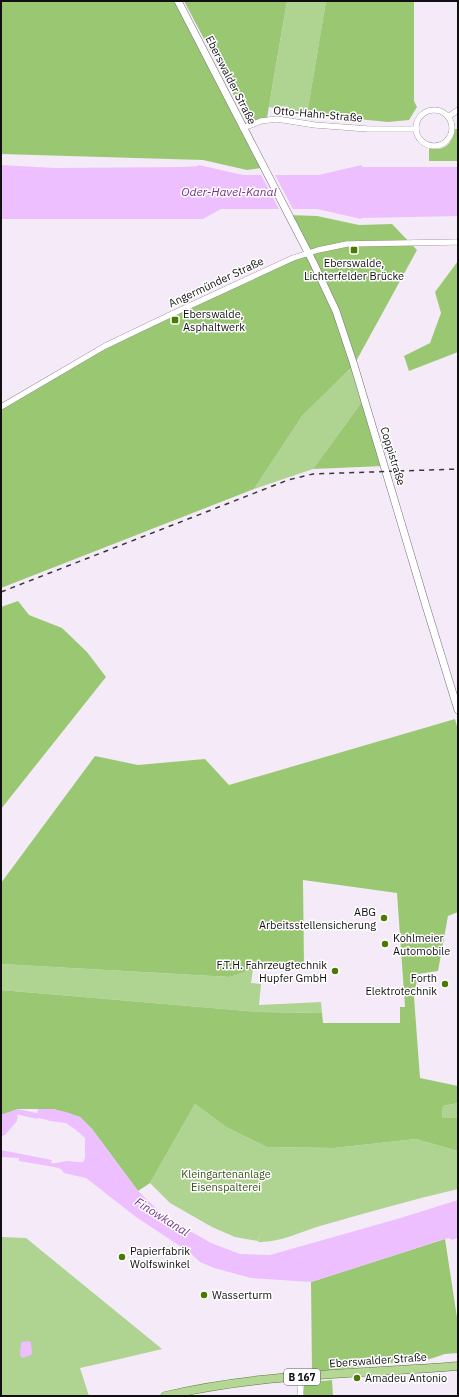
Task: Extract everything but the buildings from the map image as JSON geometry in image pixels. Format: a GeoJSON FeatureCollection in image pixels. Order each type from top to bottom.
{"type":"FeatureCollection","features":[{"type":"Feature","properties":{"kind":"main road","name":"Eberswalder Straße"},"geometry":{"type":"LineString","coordinates":[[178,1],[288,215]]}},
{"type":"Feature","properties":{"kind":"main road","name":"Coppistraße"},"geometry":{"type":"LineString","coordinates":[[288,215],[333,305],[346,339],[458,710]]}},
{"type":"Feature","properties":{"kind":"main road","name":"Eberswalder Straße"},"geometry":{"type":"LineString","coordinates":[[165,1396],[189,1390],[236,1383],[458,1366]]}},
{"type":"Feature","properties":{"kind":"street"},"geometry":{"type":"LineString","coordinates":[[448,117],[458,110]]}},
{"type":"Feature","properties":{"kind":"street"},"geometry":{"type":"LineString","coordinates":[[428,111],[439,111],[448,117],[455,126],[449,138],[441,145],[435,146],[424,143],[417,134],[416,129],[419,118],[428,111]]}},
{"type":"Feature","properties":{"kind":"street","name":"Otto-Hahn-Straße"},"geometry":{"type":"LineString","coordinates":[[243,128],[264,120],[277,119],[314,125],[368,129],[416,129]]}},
{"type":"Feature","properties":{"kind":"street","name":"Angermünder Straße"},"geometry":{"type":"LineString","coordinates":[[1,407],[105,346],[244,279],[293,258],[347,244],[458,242]]}},
{"type":"Feature","properties":{"kind":"street"},"geometry":{"type":"LineString","coordinates":[[299,1377],[301,1396]]}},
{"type":"Feature","properties":{"kind":"green space"},"geometry":{"type":"Polygon","coordinates":[[[1,1],[175,1],[261,168],[247,170],[203,160],[1,154],[1,1]]]}},
{"type":"Feature","properties":{"kind":"green space"},"geometry":{"type":"Polygon","coordinates":[[[184,1],[287,1],[267,118],[250,121],[247,120],[184,1]]]}},
{"type":"Feature","properties":{"kind":"green space"},"geometry":{"type":"Polygon","coordinates":[[[287,1],[326,1],[307,114],[269,107],[287,1]]]}},
{"type":"Feature","properties":{"kind":"green space"},"geometry":{"type":"Polygon","coordinates":[[[326,1],[414,1],[414,101],[417,107],[409,120],[388,122],[307,114],[326,1]]]}},
{"type":"Feature","properties":{"kind":"green space"},"geometry":{"type":"Polygon","coordinates":[[[455,129],[458,129],[458,161],[429,161],[429,147],[439,149],[447,146],[452,139],[455,129]]]}},
{"type":"Feature","properties":{"kind":"green space"},"geometry":{"type":"Polygon","coordinates":[[[288,215],[317,216],[359,225],[392,224],[417,250],[354,365],[302,416],[254,489],[1,588],[1,407],[64,370],[245,279],[308,253],[288,215]]]}},
{"type":"Feature","properties":{"kind":"green space"},"geometry":{"type":"Polygon","coordinates":[[[458,261],[458,352],[409,371],[404,356],[430,343],[441,313],[435,292],[458,261]]]}},
{"type":"Feature","properties":{"kind":"green space"},"geometry":{"type":"Polygon","coordinates":[[[354,365],[364,399],[313,469],[254,489],[302,416],[354,365]]]}},
{"type":"Feature","properties":{"kind":"green space"},"geometry":{"type":"Polygon","coordinates":[[[364,399],[384,466],[313,469],[364,399]]]}},
{"type":"Feature","properties":{"kind":"green space"},"geometry":{"type":"Polygon","coordinates":[[[18,601],[29,615],[62,628],[87,652],[106,677],[1,809],[1,607],[18,601]]]}},
{"type":"Feature","properties":{"kind":"green space"},"geometry":{"type":"Polygon","coordinates":[[[455,719],[458,730],[458,912],[448,916],[438,971],[418,974],[414,997],[420,1078],[458,1086],[458,1103],[443,1106],[442,1118],[458,1118],[458,1151],[416,1139],[334,1148],[267,1147],[226,1127],[195,1104],[150,1183],[138,1191],[92,1129],[80,1117],[53,1109],[18,1109],[1,1115],[1,990],[260,1012],[322,1013],[323,1023],[400,1023],[400,1007],[405,1007],[397,893],[303,880],[304,966],[253,969],[230,977],[1,964],[1,883],[95,756],[138,765],[205,759],[229,785],[455,719]]]}},
{"type":"Feature","properties":{"kind":"green space"},"geometry":{"type":"Polygon","coordinates":[[[1,964],[230,977],[253,969],[251,983],[261,984],[259,1005],[321,1002],[322,1013],[260,1012],[1,990],[1,964]]]}},
{"type":"Feature","properties":{"kind":"green space"},"geometry":{"type":"Polygon","coordinates":[[[458,1103],[458,1118],[442,1118],[443,1106],[458,1103]]]}},
{"type":"Feature","properties":{"kind":"green space","name":"Kleingartenanlage Eisenspalterei"},"geometry":{"type":"Polygon","coordinates":[[[195,1104],[226,1127],[267,1147],[334,1148],[416,1139],[458,1151],[458,1189],[354,1216],[274,1241],[258,1242],[262,1229],[258,1241],[235,1237],[212,1227],[170,1203],[150,1183],[195,1104]]]}},
{"type":"Feature","properties":{"kind":"green space"},"geometry":{"type":"Polygon","coordinates":[[[1,1237],[26,1238],[162,1349],[80,1368],[89,1396],[1,1396],[1,1237]]]}},
{"type":"Feature","properties":{"kind":"green space"},"geometry":{"type":"Polygon","coordinates":[[[445,1239],[458,1324],[458,1353],[445,1354],[430,1359],[312,1372],[311,1282],[445,1239]]]}},
{"type":"Feature","properties":{"kind":"green space"},"geometry":{"type":"Polygon","coordinates":[[[332,1380],[333,1396],[304,1396],[304,1383],[332,1380]]]}},
{"type":"Feature","properties":{"kind":"water","name":"Oder-Havel-Kanal"},"geometry":{"type":"Polygon","coordinates":[[[1,165],[55,168],[184,167],[199,165],[243,175],[319,175],[361,165],[363,167],[458,167],[458,216],[361,219],[317,209],[221,209],[203,219],[1,219],[1,165]]]}},
{"type":"Feature","properties":{"kind":"water"},"geometry":{"type":"Polygon","coordinates":[[[18,1109],[17,1121],[5,1135],[1,1136],[1,1115],[18,1109]]]}},
{"type":"Feature","properties":{"kind":"water","name":"Finowkanal"},"geometry":{"type":"Polygon","coordinates":[[[38,1109],[53,1109],[80,1117],[92,1129],[138,1191],[164,1216],[211,1243],[240,1254],[270,1255],[458,1200],[458,1238],[452,1240],[449,1238],[445,1239],[311,1282],[251,1278],[214,1268],[200,1262],[189,1252],[136,1217],[86,1178],[64,1173],[61,1169],[54,1167],[19,1161],[19,1158],[1,1157],[1,1150],[52,1160],[51,1163],[69,1161],[83,1162],[85,1158],[85,1138],[66,1123],[36,1117],[38,1109]]]}},
{"type":"Feature","properties":{"kind":"water"},"geometry":{"type":"Polygon","coordinates":[[[27,1341],[31,1342],[32,1354],[22,1358],[20,1355],[21,1343],[27,1341]]]}},
{"type":"Feature","properties":{"kind":"pier"},"geometry":{"type":"Polygon","coordinates":[[[260,173],[274,173],[294,211],[280,211],[260,173]]]}},
{"type":"Feature","properties":{"kind":"waterway"},"geometry":{"type":"LineString","coordinates":[[19,1112],[37,1116]]}},
{"type":"Feature","properties":{"kind":"railway"},"geometry":{"type":"LineString","coordinates":[[1,592],[288,480],[313,474],[458,469]]}},
{"type":"Feature","properties":{"kind":"place","name":"Eberswalde, Lichterfelder Brücke"},"geometry":{"type":"Point","coordinates":[354,250]}},
{"type":"Feature","properties":{"kind":"place","name":"Eberswalde, Asphaltwerk"},"geometry":{"type":"Point","coordinates":[175,320]}},
{"type":"Feature","properties":{"kind":"place","name":"ABG Arbeitsstellensicherung"},"geometry":{"type":"Point","coordinates":[384,918]}},
{"type":"Feature","properties":{"kind":"place","name":"Kohlmeier Automobile"},"geometry":{"type":"Point","coordinates":[385,944]}},
{"type":"Feature","properties":{"kind":"place","name":"F.T.H. Fahrzeugtechnik Hupfer GmbH"},"geometry":{"type":"Point","coordinates":[335,971]}},
{"type":"Feature","properties":{"kind":"place","name":"Forth Elektrotechnik"},"geometry":{"type":"Point","coordinates":[445,984]}},
{"type":"Feature","properties":{"kind":"place","name":"Papierfabrik Wolfswinkel"},"geometry":{"type":"Point","coordinates":[122,1257]}},
{"type":"Feature","properties":{"kind":"place","name":"Wasserturm"},"geometry":{"type":"Point","coordinates":[204,1295]}},
{"type":"Feature","properties":{"kind":"place","name":"Amadeu Antonio"},"geometry":{"type":"Point","coordinates":[357,1378]}}]}
